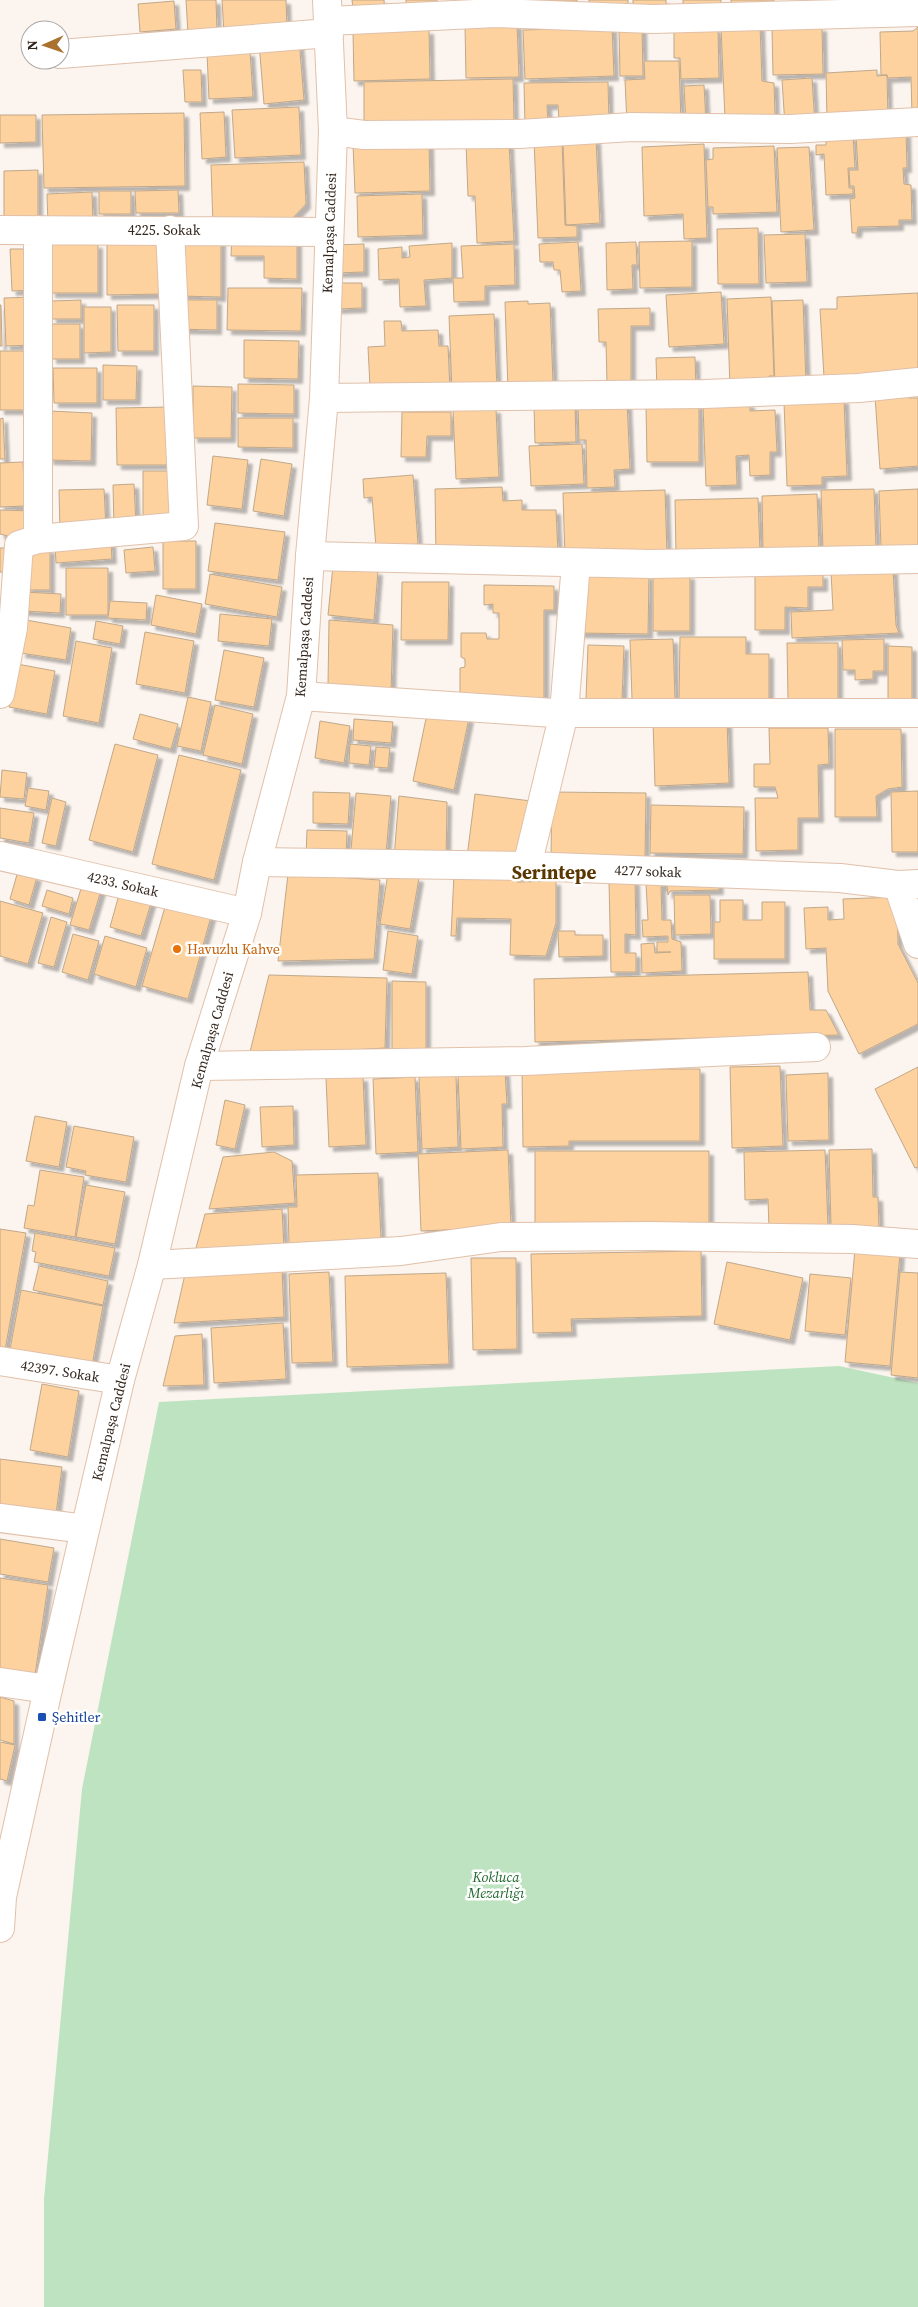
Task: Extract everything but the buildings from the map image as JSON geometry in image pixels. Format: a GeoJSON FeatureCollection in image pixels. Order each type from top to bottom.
{"type":"FeatureCollection","features":[{"type":"Feature","properties":{"kind":"street"},"geometry":{"type":"LineString","coordinates":[[70,53],[329,18],[496,13],[653,19],[918,12]]}},
{"type":"Feature","properties":{"kind":"street","name":"Kemalpaşa Caddesi"},"geometry":{"type":"LineString","coordinates":[[0,1928],[1,1897],[120,1380],[152,1265],[199,1066],[247,913],[257,862],[301,696],[310,556],[324,398],[333,131],[329,18]]}},
{"type":"Feature","properties":{"kind":"street"},"geometry":{"type":"LineString","coordinates":[[333,131],[364,135],[519,134],[632,127],[790,129],[918,122]]}},
{"type":"Feature","properties":{"kind":"street","name":"4225. Sokak"},"geometry":{"type":"LineString","coordinates":[[0,230],[329,232]]}},
{"type":"Feature","properties":{"kind":"street"},"geometry":{"type":"LineString","coordinates":[[0,694],[13,628],[38,230]]}},
{"type":"Feature","properties":{"kind":"street"},"geometry":{"type":"LineString","coordinates":[[19,541],[184,526],[170,230]]}},
{"type":"Feature","properties":{"kind":"street"},"geometry":{"type":"LineString","coordinates":[[324,398],[714,393],[858,388],[918,382]]}},
{"type":"Feature","properties":{"kind":"street"},"geometry":{"type":"LineString","coordinates":[[310,556],[651,564],[918,558]]}},
{"type":"Feature","properties":{"kind":"street"},"geometry":{"type":"LineString","coordinates":[[527,866],[564,713],[576,562]]}},
{"type":"Feature","properties":{"kind":"street"},"geometry":{"type":"LineString","coordinates":[[301,696],[564,713],[918,713]]}},
{"type":"Feature","properties":{"kind":"street","name":"4233. Sokak"},"geometry":{"type":"LineString","coordinates":[[0,856],[247,913]]}},
{"type":"Feature","properties":{"kind":"street","name":"4277 sokak"},"geometry":{"type":"LineString","coordinates":[[257,862],[527,866],[840,878],[908,884]]}},
{"type":"Feature","properties":{"kind":"street"},"geometry":{"type":"LineString","coordinates":[[908,884],[918,944]]}},
{"type":"Feature","properties":{"kind":"street"},"geometry":{"type":"LineString","coordinates":[[199,1066],[524,1061],[816,1047]]}},
{"type":"Feature","properties":{"kind":"street"},"geometry":{"type":"LineString","coordinates":[[152,1265],[401,1251],[501,1237],[679,1236],[852,1239],[918,1244]]}},
{"type":"Feature","properties":{"kind":"street","name":"42397. Sokak"},"geometry":{"type":"LineString","coordinates":[[0,1361],[120,1380]]}},
{"type":"Feature","properties":{"kind":"street"},"geometry":{"type":"LineString","coordinates":[[0,1518],[85,1529]]}},
{"type":"Feature","properties":{"kind":"street"},"geometry":{"type":"LineString","coordinates":[[0,1682],[48,1689]]}},
{"type":"Feature","properties":{"kind":"green space","name":"Kokluca Mezarlığı"},"geometry":{"type":"Polygon","coordinates":[[[839,1366],[918,1383],[918,2307],[44,2307],[44,2199],[82,1789],[159,1402],[839,1366]]]}},
{"type":"Feature","properties":{"kind":"place","name":"Havuzlu Kahve"},"geometry":{"type":"Point","coordinates":[177,949]}},
{"type":"Feature","properties":{"kind":"place","name":"Şehitler"},"geometry":{"type":"Point","coordinates":[42,1717]}},
{"type":"Feature","properties":{"kind":"district","name":"Serintepe"},"geometry":{"type":"Point","coordinates":[554,872]}}]}
